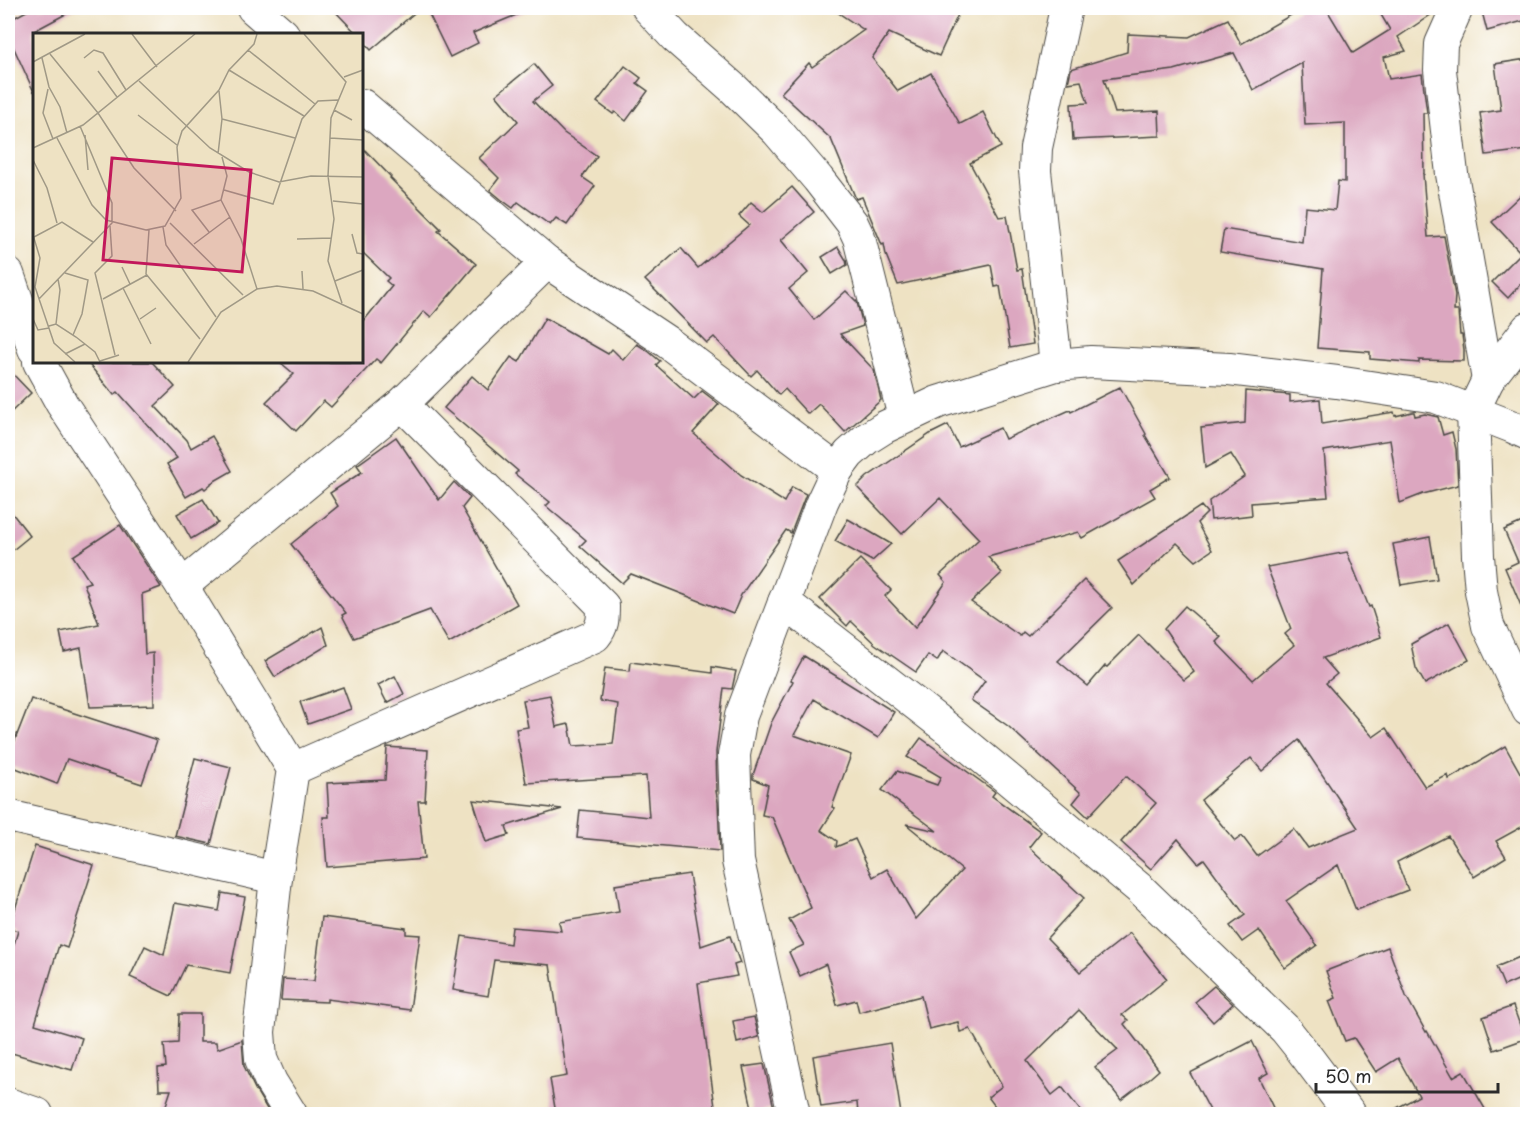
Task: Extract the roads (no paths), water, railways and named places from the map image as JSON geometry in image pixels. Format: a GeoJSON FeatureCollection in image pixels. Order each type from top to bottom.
{"type":"FeatureCollection","features":[{"type":"Feature","properties":{"kind":"street"},"geometry":{"type":"LineString","coordinates":[[252,8],[282,33]]}},
{"type":"Feature","properties":{"kind":"street"},"geometry":{"type":"LineString","coordinates":[[648,8],[675,37],[777,131],[852,223],[859,238],[904,417]]}},
{"type":"Feature","properties":{"kind":"street"},"geometry":{"type":"LineString","coordinates":[[1056,365],[1035,171],[1035,148],[1066,8]]}},
{"type":"Feature","properties":{"kind":"street"},"geometry":{"type":"LineString","coordinates":[[1457,8],[1441,44],[1440,70],[1452,174],[1488,380]]}},
{"type":"Feature","properties":{"kind":"street"},"geometry":{"type":"LineString","coordinates":[[363,106],[547,262],[667,342],[837,470]]}},
{"type":"Feature","properties":{"kind":"street"},"geometry":{"type":"LineString","coordinates":[[182,586],[402,404],[547,262]]}},
{"type":"Feature","properties":{"kind":"street"},"geometry":{"type":"LineString","coordinates":[[8,274],[33,346]]}},
{"type":"Feature","properties":{"kind":"street"},"geometry":{"type":"LineString","coordinates":[[1527,328],[1488,380],[1473,411],[1481,591],[1488,626],[1527,710]]}},
{"type":"Feature","properties":{"kind":"street"},"geometry":{"type":"LineString","coordinates":[[795,1114],[738,861],[734,755],[741,716],[822,502],[837,470],[849,454],[866,439],[885,427],[939,402],[1056,365],[1091,362],[1229,369],[1436,397],[1527,434]]}},
{"type":"Feature","properties":{"kind":"street"},"geometry":{"type":"LineString","coordinates":[[40,363],[62,404],[182,586],[293,769],[276,878],[259,1032],[261,1059],[271,1082],[291,1114]]}},
{"type":"Feature","properties":{"kind":"street"},"geometry":{"type":"LineString","coordinates":[[293,769],[595,636],[601,629],[603,606],[402,404]]}},
{"type":"Feature","properties":{"kind":"street"},"geometry":{"type":"LineString","coordinates":[[784,602],[948,729],[1140,890],[1285,1029],[1350,1114]]}},
{"type":"Feature","properties":{"kind":"street"},"geometry":{"type":"LineString","coordinates":[[8,816],[276,878]]}},
{"type":"Feature","properties":{"kind":"street"},"geometry":{"type":"LineString","coordinates":[[8,1104],[37,1114]]}}]}
